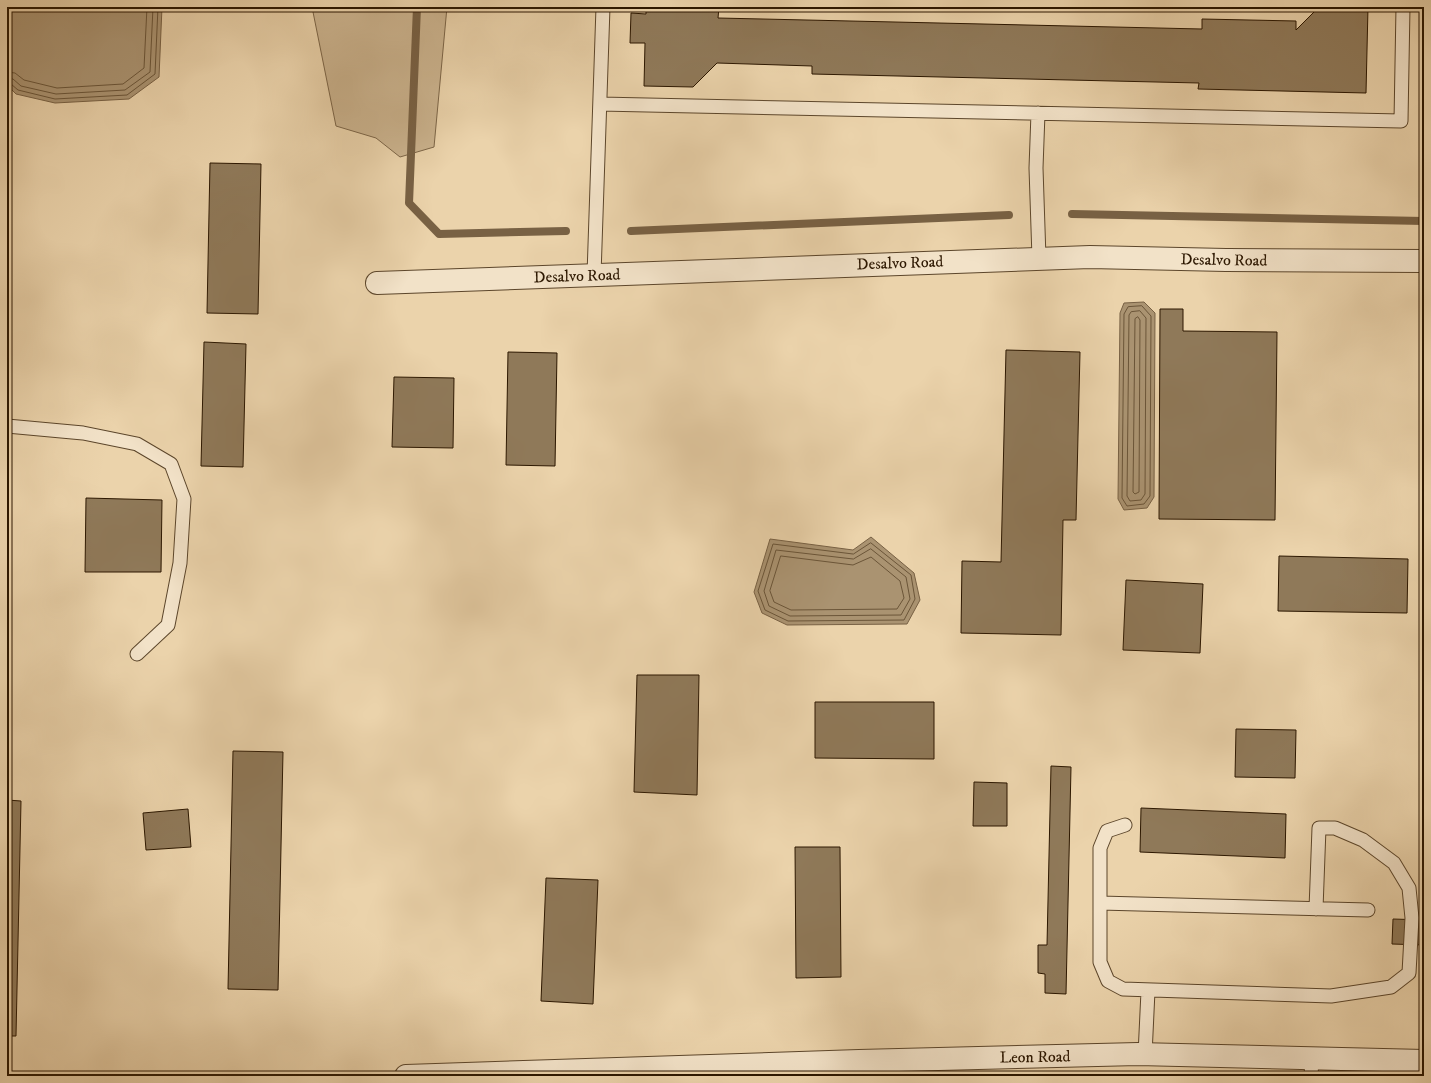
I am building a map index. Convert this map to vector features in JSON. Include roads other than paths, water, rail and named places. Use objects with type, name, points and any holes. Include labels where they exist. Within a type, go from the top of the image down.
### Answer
[{"type":"street","name":"Desalvo Road","points":[[377,283],[1039,258],[1090,257],[1226,260],[1424,261]]},
{"type":"street","name":"Leon Road","points":[[406,1076],[843,1061],[1145,1055],[1311,1067],[1424,1061]]},
{"type":"lane","points":[[594,275],[603,7]]},
{"type":"lane","points":[[600,104],[1401,121],[1404,7]]},
{"type":"lane","points":[[1038,113],[1036,168],[1039,258]]},
{"type":"lane","points":[[7,426],[83,433],[137,444],[172,464],[184,499],[180,564],[168,625],[137,654]]},
{"type":"lane","points":[[1125,825],[1107,831],[1100,848],[1100,962],[1108,981],[1123,989],[1331,996],[1391,987],[1409,973],[1412,918],[1409,888],[1394,863],[1363,840],[1335,828],[1319,828],[1316,909]]},
{"type":"lane","points":[[1100,903],[1368,910]]},
{"type":"lane","points":[[1145,1055],[1148,991]]},
{"type":"water","points":[[7,7],[162,7],[159,77],[129,99],[55,103],[16,94],[7,85]]},
{"type":"water","points":[[1144,302],[1155,313],[1154,497],[1147,508],[1124,510],[1118,499],[1120,313],[1124,303]]},
{"type":"water","points":[[871,537],[914,573],[920,600],[907,624],[787,625],[762,613],[754,592],[770,539],[853,550]]},
{"type":"waterway","points":[[417,7],[409,203],[439,234],[566,231]]},
{"type":"waterway","points":[[1072,214],[1424,221]]},
{"type":"waterway","points":[[631,231],[1009,215]]}]
